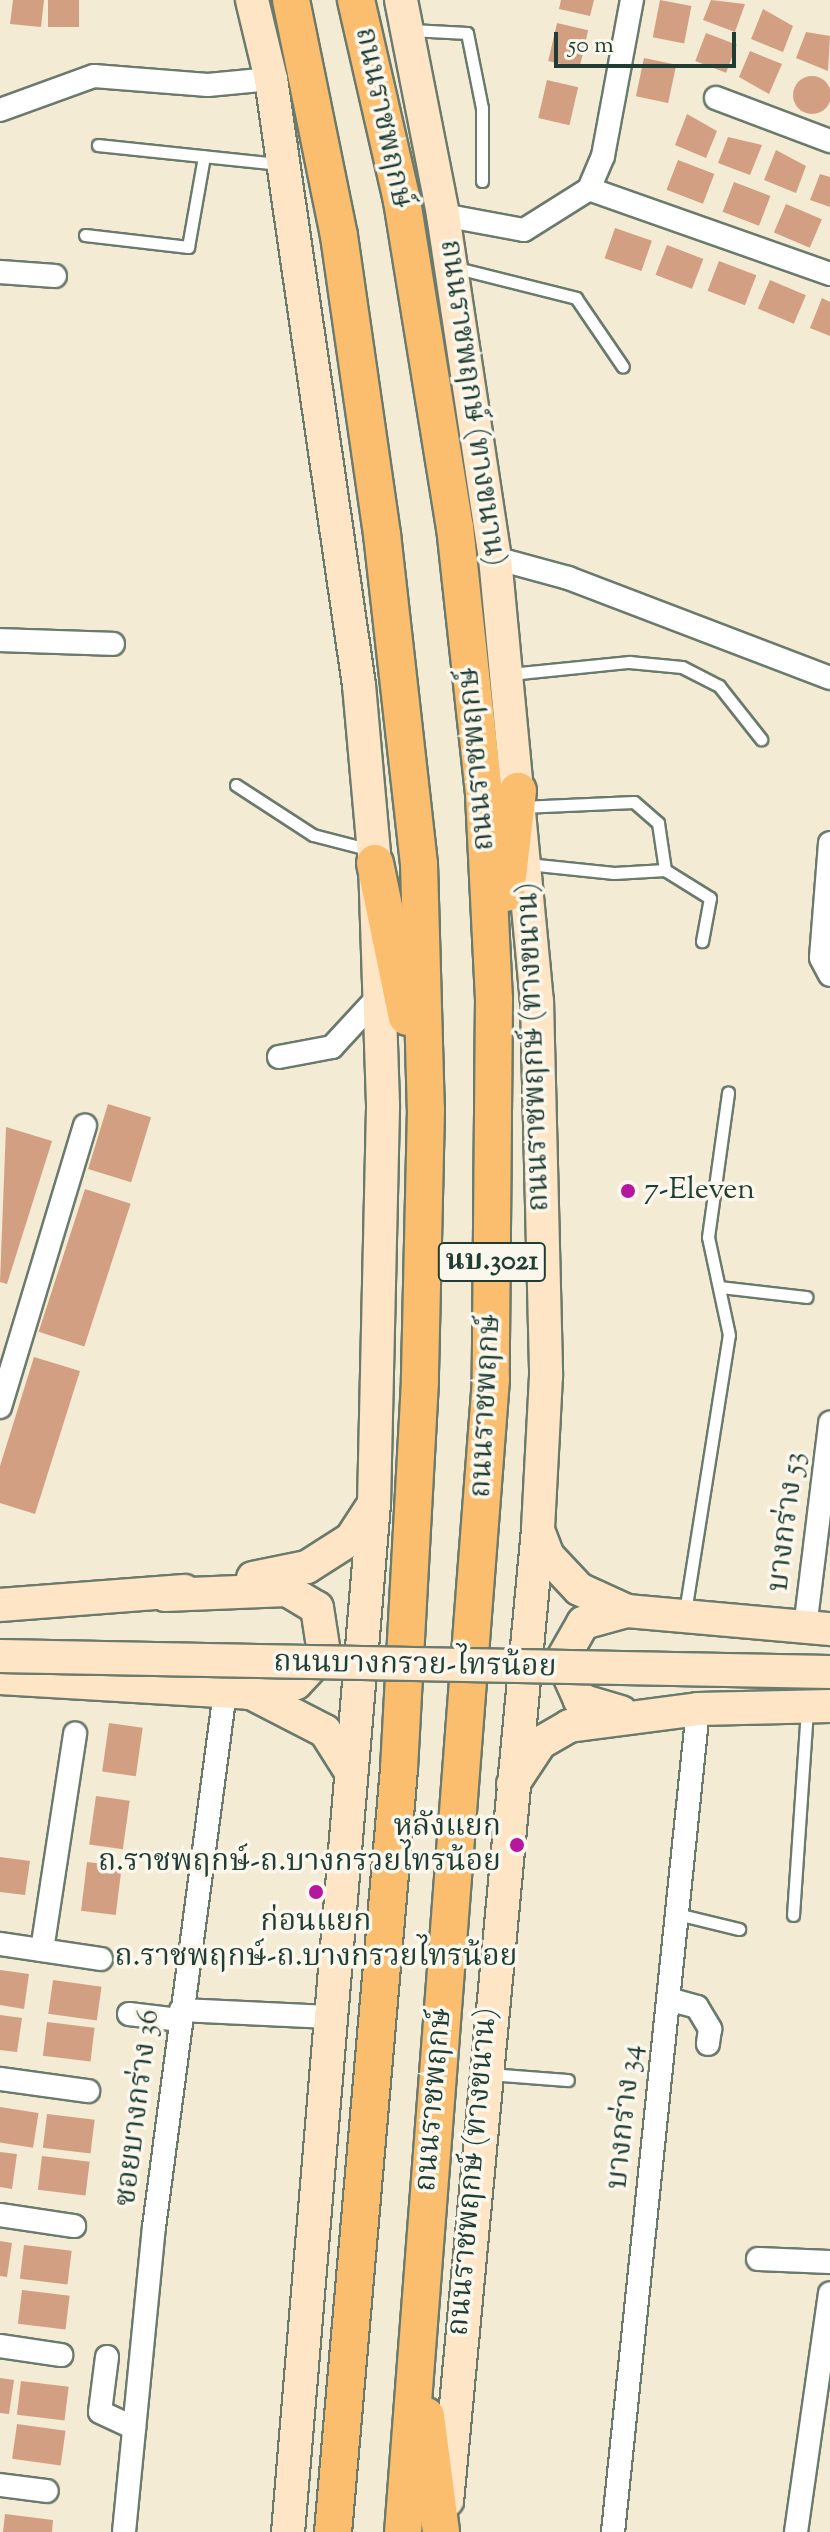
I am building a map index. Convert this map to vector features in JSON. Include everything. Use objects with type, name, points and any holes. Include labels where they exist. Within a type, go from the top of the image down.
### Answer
[{"type":"main road","points":[[252,0],[271,79],[359,685],[374,857],[379,996],[374,1504],[288,2532]]},
{"type":"main road","name":"ถนนราชพฤกษ์","points":[[291,0],[339,236],[382,534],[419,864],[426,1109],[420,1381],[399,1769],[333,2532]]},
{"type":"main road","name":"ถนนราชพฤกษ์","points":[[356,0],[402,201],[455,527],[484,795],[494,999],[491,1379],[414,2327],[403,2532]]},
{"type":"main road","name":"ถนนราชพฤกษ์ (ทางขนาน)","points":[[404,15],[452,267],[495,558],[527,864],[546,1376],[538,1530],[510,1788],[443,2532]]},
{"type":"main road","points":[[494,999],[519,799]]},
{"type":"main road","points":[[374,857],[426,1109]]},
{"type":"main road","points":[[165,1595],[307,1567],[351,1539],[374,1504]]},
{"type":"main road","points":[[538,1530],[570,1581],[627,1611],[817,1628]]},
{"type":"main road","points":[[0,1605],[270,1588],[303,1596],[317,1608],[327,1637],[311,1674],[237,1692],[0,1678]]},
{"type":"main road","points":[[627,1611],[583,1623],[562,1660],[580,1700],[644,1714]]},
{"type":"main road","name":"ถนนบางกรวย-ไทรน้อย","points":[[0,1644],[830,1659]]},
{"type":"main road","name":"ถนนบางกรวย-ไทรน้อย","points":[[0,1656],[830,1672]]},
{"type":"main road","points":[[237,1692],[325,1731],[351,1772]]},
{"type":"main road","points":[[510,1788],[540,1743],[569,1726],[698,1709],[818,1707]]},
{"type":"main road","points":[[414,2327],[443,2532]]},
{"type":"street","points":[[443,215],[524,230],[541,226],[589,189],[601,165],[632,0]]},
{"type":"street","points":[[0,110],[94,76],[208,85],[271,79]]},
{"type":"street","points":[[716,98],[830,141]]},
{"type":"street","points":[[589,189],[830,274]]},
{"type":"street","points":[[0,272],[55,276]]},
{"type":"street","points":[[495,558],[568,578],[830,678]]},
{"type":"street","points":[[0,640],[113,644]]},
{"type":"street","points":[[830,843],[821,958],[830,975]]},
{"type":"street","points":[[279,1057],[332,1047],[379,996]]},
{"type":"street","points":[[0,1407],[85,1126]]},
{"type":"street","name":"บางกร่าง 53","points":[[817,1628],[830,1423]]},
{"type":"street","name":"ซอยบางกร่าง 36","points":[[124,2532],[180,2015],[237,1692]]},
{"type":"street","name":"บางกร่าง 34","points":[[613,2532],[698,1709]]},
{"type":"street","points":[[42,1950],[75,1734]]},
{"type":"street","points":[[0,1944],[101,1959]]},
{"type":"street","points":[[668,1999],[697,2007],[710,2029],[708,2044]]},
{"type":"street","points":[[129,2014],[329,2017]]},
{"type":"street","points":[[0,2079],[88,2091]]},
{"type":"street","points":[[0,2215],[74,2226]]},
{"type":"street","points":[[758,2259],[830,2262]]},
{"type":"street","points":[[796,2532],[830,2293]]},
{"type":"street","points":[[0,2346],[61,2355]]},
{"type":"street","points":[[107,2357],[100,2412],[134,2428]]},
{"type":"street","points":[[0,2485],[47,2491]]},
{"type":"lane","points":[[404,15],[467,33],[482,108],[482,181]]},
{"type":"lane","points":[[98,145],[283,165]]},
{"type":"lane","points":[[85,235],[188,247],[204,156]]},
{"type":"lane","points":[[452,267],[576,298],[623,367]]},
{"type":"lane","points":[[506,674],[629,662],[682,667],[719,686],[761,739]]},
{"type":"lane","points":[[236,785],[313,835],[374,857]]},
{"type":"lane","points":[[519,799],[634,802],[658,823],[665,870]]},
{"type":"lane","points":[[527,864],[614,873],[665,870],[710,898],[702,941]]},
{"type":"lane","points":[[684,1618],[729,1335],[708,1237],[728,1092]]},
{"type":"lane","points":[[720,1287],[806,1297]]},
{"type":"lane","points":[[793,1915],[818,1707]]},
{"type":"lane","points":[[677,1914],[739,1929]]},
{"type":"lane","points":[[484,2073],[568,2080]]},
{"type":"building","points":[[13,0],[44,0],[41,27],[10,24]]},
{"type":"building","points":[[48,0],[79,0],[79,27],[48,27]]},
{"type":"building","points":[[561,0],[594,0],[590,16],[559,9]]},
{"type":"building","points":[[660,0],[691,6],[684,43],[653,37]]},
{"type":"building","points":[[711,0],[745,4],[735,32],[703,20]]},
{"type":"building","points":[[763,9],[793,26],[783,52],[751,39]]},
{"type":"building","points":[[557,23],[588,30],[579,68],[548,61]]},
{"type":"building","points":[[806,32],[830,36],[828,71],[796,58]]},
{"type":"building","points":[[706,33],[737,45],[726,73],[695,61]]},
{"type":"building","points":[[750,51],[782,64],[769,94],[739,77]]},
{"type":"building","points":[[644,58],[676,65],[668,103],[636,96]]},
{"type":"building","points":[[812,76],[826,81],[831,95],[826,109],[812,114],[798,109],[793,95],[798,81]]},
{"type":"building","points":[[547,80],[578,87],[569,125],[538,118]]},
{"type":"building","points":[[687,114],[717,131],[706,158],[675,145]]},
{"type":"building","points":[[728,137],[762,145],[750,175],[718,163]]},
{"type":"building","points":[[776,150],[806,166],[796,193],[764,180]]},
{"type":"building","points":[[678,160],[714,174],[703,204],[667,190]]},
{"type":"building","points":[[820,174],[830,177],[830,207],[810,200]]},
{"type":"building","points":[[734,182],[770,196],[759,226],[723,212]]},
{"type":"building","points":[[786,204],[822,219],[810,248],[774,233]]},
{"type":"building","points":[[615,228],[652,241],[641,271],[605,258]]},
{"type":"building","points":[[667,245],[703,259],[692,289],[656,275]]},
{"type":"building","points":[[719,261],[756,275],[745,305],[708,291]]},
{"type":"building","points":[[770,280],[806,295],[794,324],[758,309]]},
{"type":"building","points":[[822,298],[830,302],[830,336],[810,328]]},
{"type":"building","points":[[108,1104],[151,1117],[131,1182],[88,1169]]},
{"type":"building","points":[[6,1127],[52,1141],[7,1284],[0,1282]]},
{"type":"building","points":[[85,1189],[131,1204],[84,1346],[39,1332]]},
{"type":"building","points":[[34,1357],[80,1371],[35,1514],[0,1503],[0,1466]]},
{"type":"building","points":[[109,1723],[143,1728],[136,1776],[102,1772]]},
{"type":"building","points":[[96,1796],[130,1801],[123,1849],[89,1845]]},
{"type":"building","points":[[0,1857],[30,1861],[25,1895],[0,1892]]},
{"type":"building","points":[[87,1862],[122,1866],[116,1915],[81,1911]]},
{"type":"building","points":[[0,1970],[29,1974],[24,2009],[0,2005]]},
{"type":"building","points":[[53,1980],[102,1987],[97,2020],[48,2014]]},
{"type":"building","points":[[0,2015],[22,2018],[17,2052],[0,2050]]},
{"type":"building","points":[[47,2022],[95,2028],[90,2062],[43,2056]]},
{"type":"building","points":[[0,2107],[39,2113],[33,2148],[0,2142]]},
{"type":"building","points":[[47,2114],[95,2120],[90,2154],[43,2148]]},
{"type":"building","points":[[0,2152],[17,2154],[12,2189],[0,2187]]},
{"type":"building","points":[[42,2156],[90,2162],[85,2196],[38,2190]]},
{"type":"building","points":[[0,2241],[12,2243],[7,2277],[0,2276]]},
{"type":"building","points":[[24,2245],[72,2251],[67,2285],[20,2279]]},
{"type":"building","points":[[22,2290],[70,2296],[65,2330],[18,2324]]},
{"type":"building","points":[[0,2378],[14,2380],[9,2414],[0,2413]]},
{"type":"building","points":[[21,2381],[69,2387],[64,2421],[17,2415]]},
{"type":"building","points":[[17,2424],[66,2431],[61,2465],[12,2459]]},
{"type":"building","points":[[5,2514],[53,2520],[52,2532],[3,2532]]},
{"type":"place","name":"7-Eleven","points":[[628,1191]]},
{"type":"place","name":"หลังแยก ถ.ราชพฤกษ์-ถ.บางกรวยไทรน้อย","points":[[517,1845]]},
{"type":"place","name":"ก่อนแยก ถ.ราชพฤกษ์-ถ.บางกรวยไทรน้อย","points":[[316,1892]]}]
